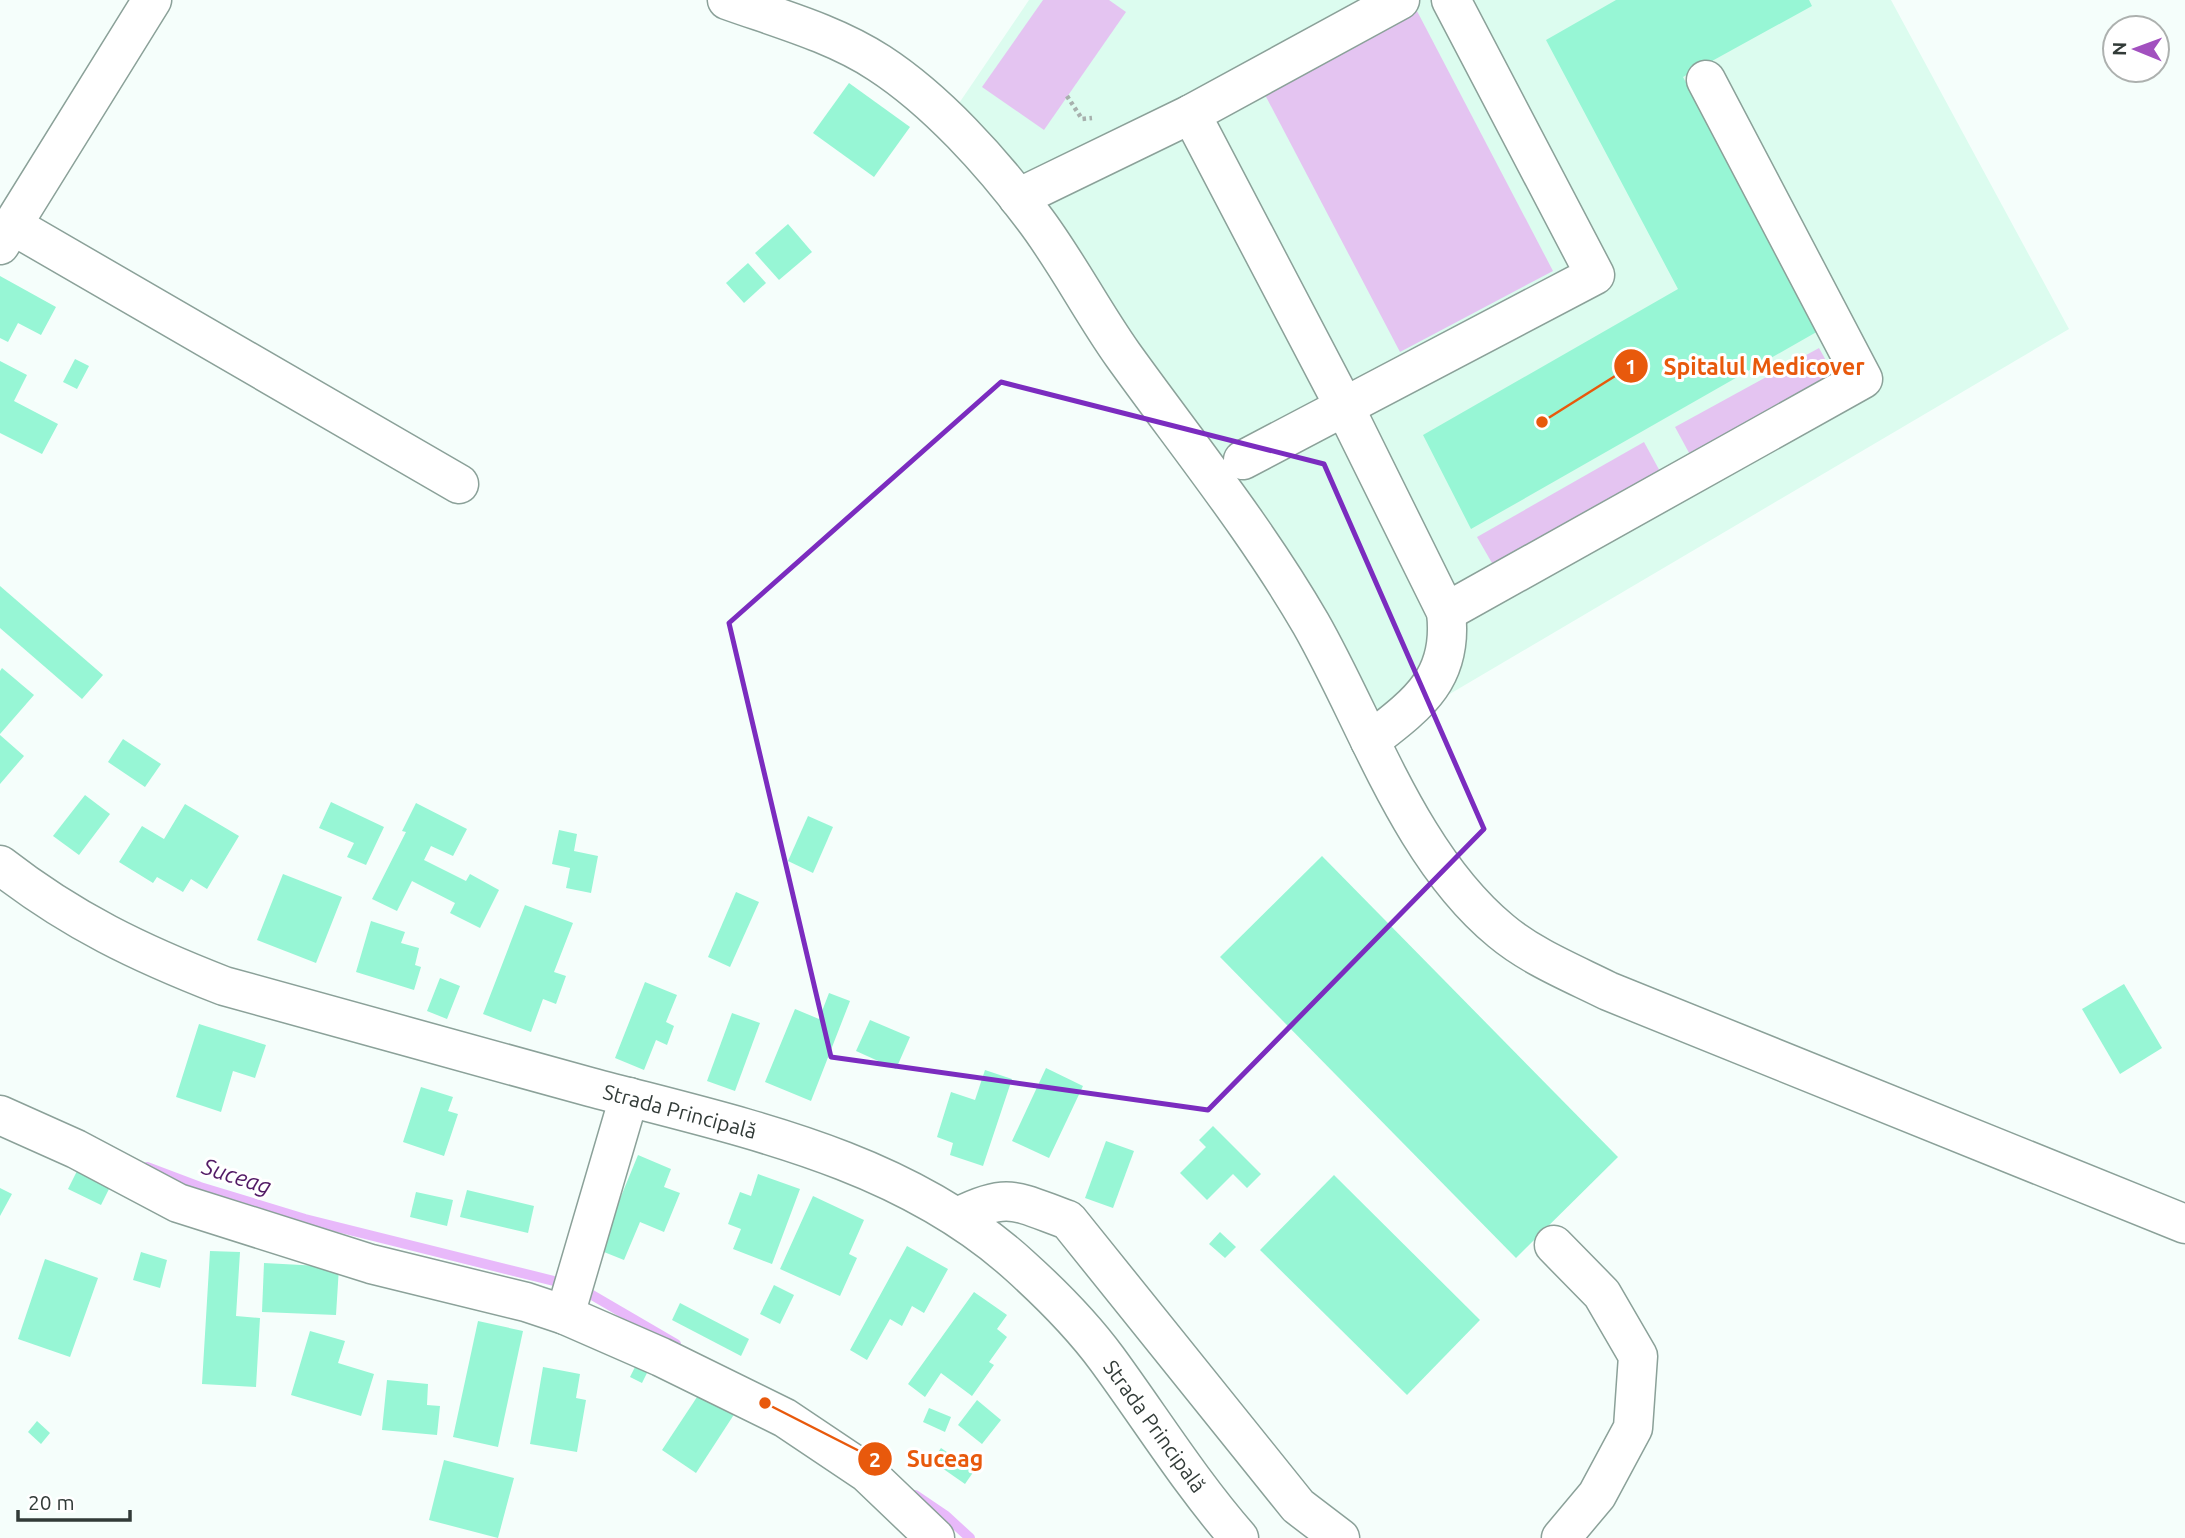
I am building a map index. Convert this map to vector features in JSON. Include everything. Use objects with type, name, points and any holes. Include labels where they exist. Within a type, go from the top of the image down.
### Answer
[{"type":"street","points":[[152,0],[6,235],[459,484]]},
{"type":"street","points":[[727,0],[809,29],[877,62],[931,106],[986,158],[1035,218],[1120,351],[1270,558],[1312,626],[1419,832],[1473,905],[1503,932],[1549,961],[1608,991],[2185,1224]]},
{"type":"street","points":[[1018,198],[1191,114],[1400,0]]},
{"type":"street","points":[[1243,460],[1595,275],[1451,0]]},
{"type":"street","points":[[1446,612],[1863,379],[1706,80]]},
{"type":"street","points":[[1191,114],[1344,406],[1446,612],[1448,629],[1444,664],[1416,705],[1370,741]]},
{"type":"street","name":"Strada Principală","points":[[0,865],[40,896],[96,930],[157,960],[224,986],[743,1127],[852,1164],[958,1217],[1021,1266],[1079,1326],[1105,1357],[1188,1475],[1240,1538]]},
{"type":"street","points":[[571,1297],[629,1097]]},
{"type":"street","points":[[0,1115],[76,1149],[178,1203],[371,1264],[527,1302],[571,1297],[660,1357],[785,1418],[867,1473],[935,1538]]},
{"type":"street","points":[[958,1217],[984,1204],[1012,1200],[1068,1220],[1298,1506],[1340,1538]]},
{"type":"street","points":[[1554,1245],[1602,1294],[1638,1356],[1633,1428],[1597,1495],[1561,1538]]},
{"type":"highlighted area","points":[[1001,382],[1324,464],[1484,829],[1208,1110],[831,1057],[729,623]]},
{"type":"shaded area","points":[[1029,0],[1891,0],[2069,329],[1370,741],[1312,626],[947,121]]},
{"type":"shaded area","points":[[1043,0],[1109,0],[1126,12],[1044,130],[982,87]]},
{"type":"shaded area","points":[[1417,11],[1553,271],[1400,352],[1263,91]]},
{"type":"shaded area","points":[[1819,348],[1838,382],[1694,462],[1675,427]]},
{"type":"shaded area","points":[[1644,442],[1662,475],[1496,570],[1477,537]]},
{"type":"building","points":[[1616,0],[1809,0],[1812,6],[1683,77],[1820,330],[1471,529],[1423,435],[1678,289],[1546,40]]},
{"type":"building","points":[[849,83],[910,127],[874,177],[813,133]]},
{"type":"building","points":[[788,224],[812,252],[779,280],[755,253]]},
{"type":"building","points":[[748,263],[766,283],[744,303],[726,283]]},
{"type":"building","points":[[0,276],[56,307],[41,335],[18,323],[8,342],[0,338]]},
{"type":"building","points":[[75,359],[89,366],[77,389],[63,382]]},
{"type":"building","points":[[0,361],[27,375],[14,401],[58,424],[42,454],[0,433]]},
{"type":"building","points":[[0,586],[103,675],[82,699],[0,628]]},
{"type":"building","points":[[2,668],[34,695],[0,734],[0,671]]},
{"type":"building","points":[[0,735],[24,756],[0,784]]},
{"type":"building","points":[[123,739],[161,764],[145,787],[108,762]]},
{"type":"building","points":[[85,795],[110,814],[79,855],[53,836]]},
{"type":"building","points":[[331,802],[384,827],[366,865],[347,857],[354,843],[319,828]]},
{"type":"building","points":[[416,803],[467,829],[453,856],[431,846],[424,860],[466,881],[470,874],[499,890],[480,928],[450,913],[455,903],[412,881],[397,911],[372,899],[406,832],[402,831]]},
{"type":"building","points":[[185,804],[239,836],[207,889],[191,879],[183,892],[157,877],[153,883],[119,862],[142,826],[164,839]]},
{"type":"building","points":[[808,816],[833,827],[813,873],[788,861]]},
{"type":"building","points":[[559,830],[577,834],[574,851],[598,856],[591,893],[566,888],[570,868],[552,864]]},
{"type":"building","points":[[1322,856],[1618,1157],[1516,1258],[1220,957]]},
{"type":"building","points":[[283,874],[342,897],[316,963],[257,940]]},
{"type":"building","points":[[736,892],[759,902],[730,967],[708,957]]},
{"type":"building","points":[[525,905],[573,923],[554,972],[566,976],[556,1004],[543,999],[531,1032],[483,1014]]},
{"type":"building","points":[[371,921],[405,932],[401,943],[419,948],[415,965],[421,967],[414,990],[356,972]]},
{"type":"building","points":[[440,978],[460,986],[447,1019],[427,1011]]},
{"type":"building","points":[[645,982],[677,995],[666,1022],[674,1026],[667,1045],[656,1040],[644,1070],[615,1058]]},
{"type":"building","points":[[2124,984],[2162,1048],[2120,1074],[2082,1009]]},
{"type":"building","points":[[829,993],[850,1001],[811,1101],[765,1082],[795,1009],[819,1019]]},
{"type":"building","points":[[732,1013],[760,1023],[735,1091],[707,1081]]},
{"type":"building","points":[[870,1020],[910,1037],[896,1069],[856,1051]]},
{"type":"building","points":[[199,1024],[266,1045],[255,1078],[233,1071],[221,1112],[176,1097]]},
{"type":"building","points":[[1046,1068],[1083,1086],[1049,1158],[1012,1141]]},
{"type":"building","points":[[985,1070],[1012,1079],[983,1166],[950,1155],[953,1143],[937,1137],[951,1092],[975,1100]]},
{"type":"building","points":[[421,1087],[453,1097],[448,1111],[458,1114],[444,1156],[403,1142]]},
{"type":"building","points":[[1213,1126],[1261,1174],[1247,1188],[1233,1174],[1207,1200],[1180,1173],[1206,1147],[1199,1140]]},
{"type":"building","points":[[1106,1141],[1134,1151],[1113,1208],[1085,1198]]},
{"type":"building","points":[[638,1155],[671,1169],[664,1187],[680,1193],[664,1232],[640,1222],[624,1260],[599,1250]]},
{"type":"building","points":[[77,1171],[110,1187],[101,1205],[68,1189]]},
{"type":"building","points":[[758,1174],[800,1189],[772,1264],[733,1249],[741,1229],[728,1224],[740,1192],[751,1196]]},
{"type":"building","points":[[1334,1175],[1480,1320],[1407,1395],[1260,1250]]},
{"type":"building","points":[[0,1188],[12,1194],[0,1216]]},
{"type":"building","points":[[467,1190],[534,1206],[528,1233],[460,1217]]},
{"type":"building","points":[[416,1192],[453,1200],[447,1226],[410,1217]]},
{"type":"building","points":[[813,1196],[864,1220],[849,1254],[857,1258],[840,1296],[780,1269]]},
{"type":"building","points":[[1220,1232],[1236,1247],[1225,1258],[1209,1244]]},
{"type":"building","points":[[907,1246],[948,1269],[924,1313],[912,1306],[902,1326],[890,1319],[867,1360],[850,1350]]},
{"type":"building","points":[[210,1251],[240,1252],[236,1316],[260,1318],[256,1387],[202,1384]]},
{"type":"building","points":[[141,1252],[167,1260],[160,1288],[133,1280]]},
{"type":"building","points":[[45,1259],[98,1278],[70,1357],[18,1339]]},
{"type":"building","points":[[264,1263],[339,1267],[336,1315],[262,1312]]},
{"type":"building","points":[[774,1285],[794,1295],[780,1324],[760,1314]]},
{"type":"building","points":[[974,1292],[1007,1315],[997,1329],[1007,1337],[989,1362],[994,1365],[972,1396],[941,1373],[925,1397],[908,1384]]},
{"type":"building","points":[[680,1303],[749,1339],[741,1356],[672,1320]]},
{"type":"building","points":[[478,1321],[523,1331],[498,1447],[453,1437]]},
{"type":"building","points":[[310,1331],[345,1341],[338,1363],[374,1374],[361,1416],[291,1395]]},
{"type":"building","points":[[639,1359],[651,1365],[642,1383],[630,1377]]},
{"type":"building","points":[[543,1367],[580,1374],[576,1398],[586,1400],[577,1452],[530,1444]]},
{"type":"building","points":[[387,1380],[428,1384],[427,1405],[440,1406],[437,1435],[382,1430]]},
{"type":"building","points":[[701,1391],[735,1413],[696,1473],[662,1450]]},
{"type":"building","points":[[977,1400],[1001,1420],[982,1444],[958,1425]]},
{"type":"building","points":[[929,1408],[951,1417],[945,1432],[923,1422]]},
{"type":"building","points":[[37,1421],[50,1433],[41,1444],[28,1432]]},
{"type":"building","points":[[941,1448],[974,1471],[965,1484],[932,1461]]},
{"type":"building","points":[[444,1460],[514,1478],[498,1538],[429,1520]]},
{"type":"waterway","name":"Suceag","points":[[147,1167],[200,1187],[305,1219],[566,1284]]},
{"type":"waterway","name":"Suceag","points":[[581,1290],[676,1344]]},
{"type":"waterway","name":"Suceag","points":[[915,1495],[946,1516],[970,1538]]},
{"type":"place","name":"Spitalul Medicover","points":[[1542,422]]},
{"type":"place","name":"Suceag","points":[[765,1403]]}]
